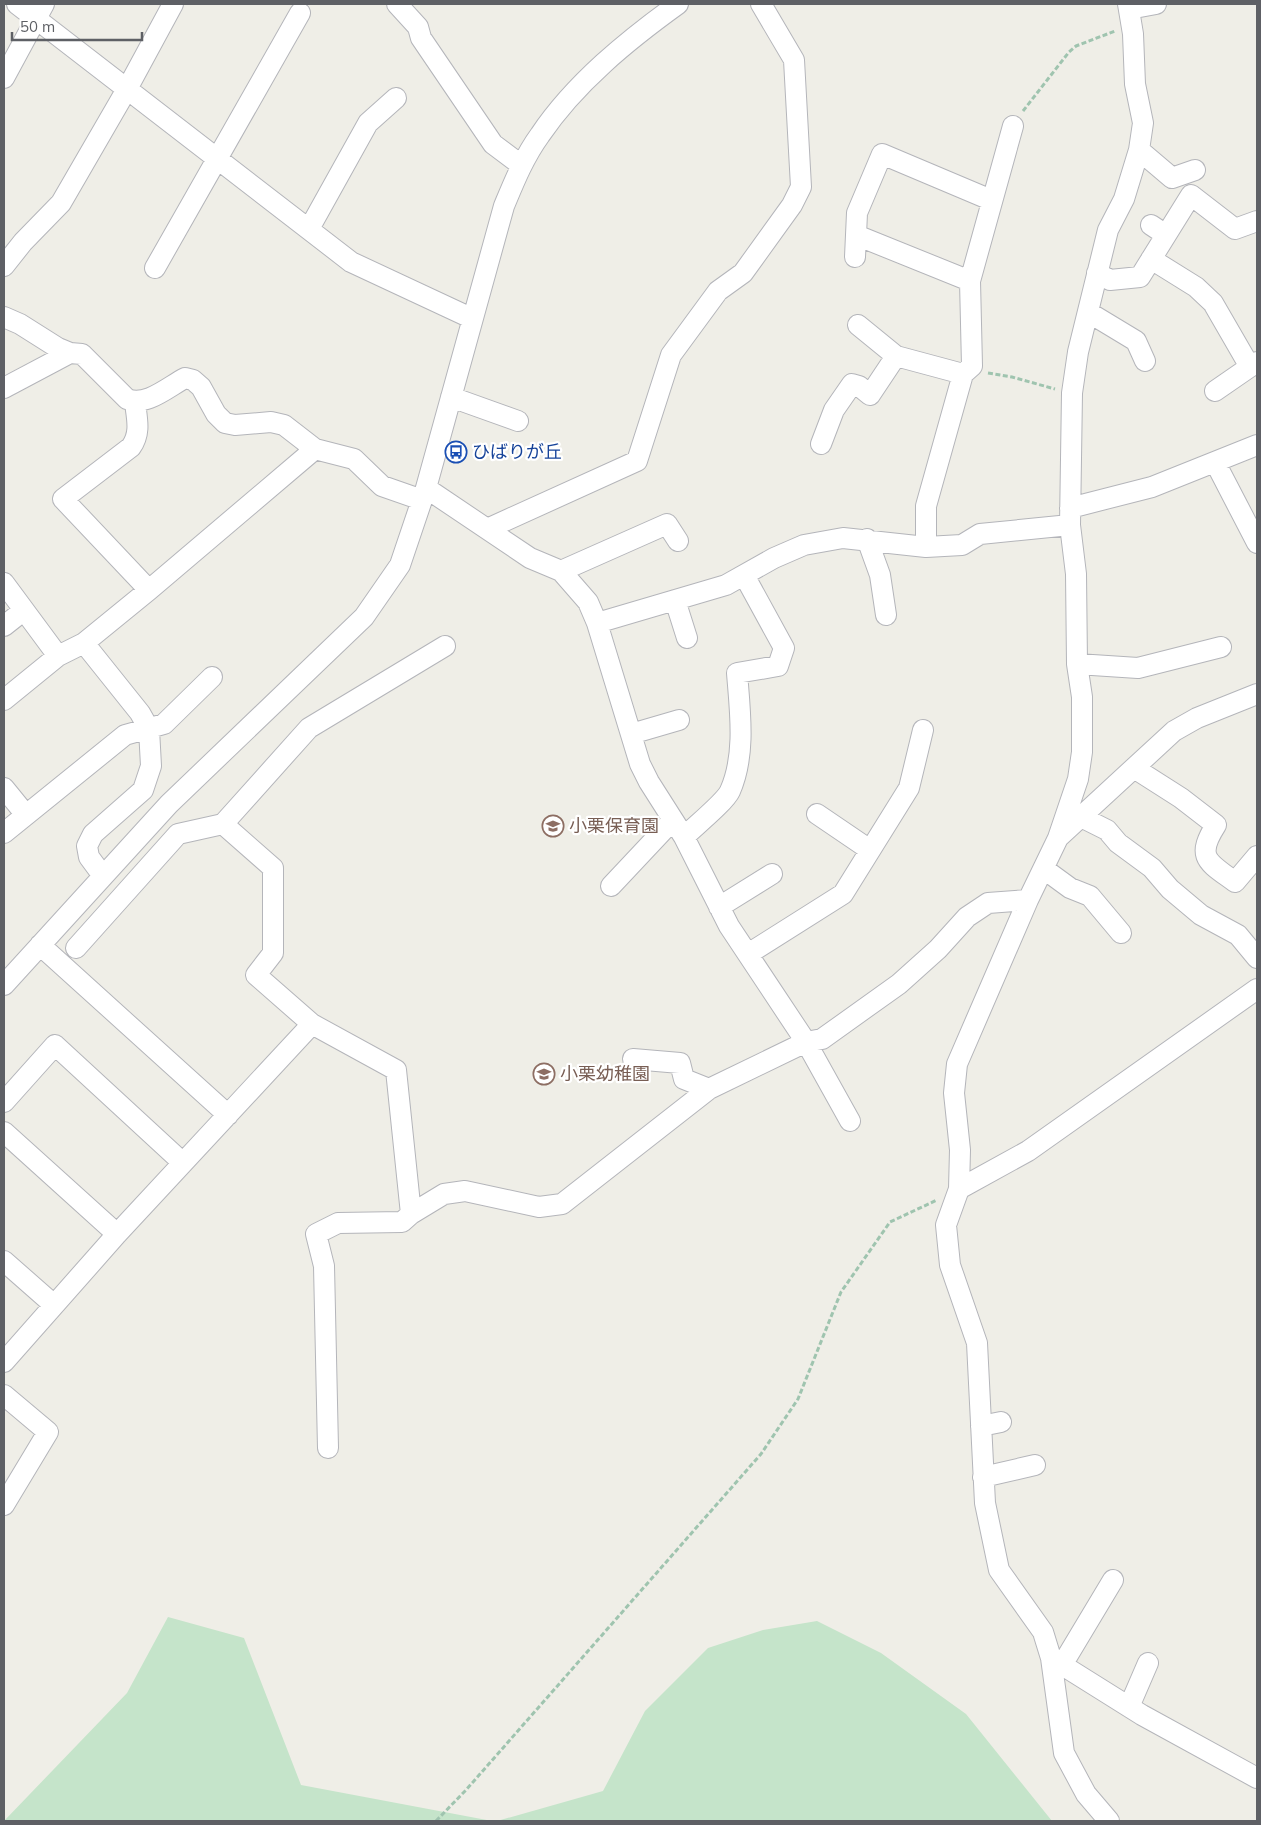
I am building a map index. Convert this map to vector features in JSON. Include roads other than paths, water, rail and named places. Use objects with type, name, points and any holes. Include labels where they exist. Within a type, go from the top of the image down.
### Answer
[{"type":"street","points":[[17,4],[40,11],[127,89],[218,157],[351,262],[471,318]]},
{"type":"street","points":[[4,266],[61,203],[127,89],[173,4]]},
{"type":"street","points":[[397,4],[418,27],[421,38],[492,144],[521,165]]},
{"type":"street","points":[[4,985],[169,804],[364,617],[400,565],[424,494],[471,318],[504,206],[521,165],[540,135],[569,98],[647,26],[678,4]]},
{"type":"street","points":[[487,529],[637,461],[671,355],[718,291],[743,273],[792,205],[801,187],[794,60],[761,4]]},
{"type":"street","points":[[1110,1821],[1086,1794],[1064,1753],[1057,1661],[1043,1632],[999,1570],[985,1503],[977,1343],[950,1265],[946,1225],[959,1189],[960,1150],[954,1093],[957,1064],[1028,900],[1058,838],[1078,779],[1082,752],[1082,697],[1077,664],[1076,574],[1070,517],[1072,393],[1078,352],[1108,230],[1124,199],[1139,150],[1143,123],[1134,84],[1130,12],[1156,4]]},
{"type":"street","points":[[4,78],[40,11]]},
{"type":"street","points":[[155,268],[300,13]]},
{"type":"street","points":[[309,229],[368,123],[396,98]]},
{"type":"street","points":[[926,547],[926,506],[968,370],[970,281],[1013,126]]},
{"type":"street","points":[[1139,150],[1172,178],[1194,170]]},
{"type":"street","points":[[855,257],[857,213],[882,154],[991,200]]},
{"type":"street","points":[[1097,273],[1110,280],[1140,277],[1151,259],[1158,230],[1192,195],[1235,229],[1257,221]]},
{"type":"street","points":[[856,235],[970,281]]},
{"type":"street","points":[[1151,259],[1196,287],[1213,303],[1254,365],[1215,391]]},
{"type":"street","points":[[1088,312],[1136,341],[1145,361]]},
{"type":"street","points":[[4,317],[70,353],[82,354],[127,399],[135,403],[147,400],[185,378],[193,380],[201,387],[216,414],[225,423],[235,425],[271,422],[284,425],[315,449],[354,459],[382,486],[424,494],[487,529],[530,558],[561,571],[588,602],[597,623],[631,734],[649,782],[684,837],[729,926],[806,1042],[850,1121]]},
{"type":"street","points":[[858,325],[896,356],[968,370]]},
{"type":"street","points":[[4,388],[70,353]]},
{"type":"street","points":[[821,444],[834,410],[852,384],[870,395],[896,356]]},
{"type":"street","points":[[451,398],[518,420]]},
{"type":"street","points":[[135,403],[138,427],[137,439],[131,447],[63,499],[149,590]]},
{"type":"street","points":[[4,700],[58,656],[84,642],[149,590],[315,449]]},
{"type":"street","points":[[597,623],[726,585],[804,545],[843,538],[867,539],[926,547],[962,545],[980,534],[1070,517],[1216,462],[1255,452]]},
{"type":"street","points":[[1216,462],[1257,543]]},
{"type":"street","points":[[561,571],[667,524],[678,541]]},
{"type":"street","points":[[867,539],[880,575],[886,615]]},
{"type":"street","points":[[684,837],[730,792],[736,769],[740,733],[737,673],[778,666],[784,648],[744,575]]},
{"type":"street","points":[[4,583],[58,656]]},
{"type":"street","points":[[675,600],[687,638]]},
{"type":"street","points":[[4,626],[23,611]]},
{"type":"street","points":[[84,642],[140,713],[149,729],[151,766],[144,790],[93,834],[87,846],[89,857],[103,876]]},
{"type":"street","points":[[76,948],[178,834],[223,824],[309,728],[446,646]]},
{"type":"street","points":[[1077,664],[1138,668],[1221,647]]},
{"type":"street","points":[[4,832],[125,734],[164,724],[212,677]]},
{"type":"street","points":[[1058,838],[1174,731],[1197,718],[1257,694]]},
{"type":"street","points":[[631,734],[680,720]]},
{"type":"street","points":[[748,954],[843,894],[909,788],[923,730]]},
{"type":"street","points":[[1134,768],[1181,798],[1216,825],[1206,840],[1204,853],[1208,862],[1235,882],[1257,856]]},
{"type":"street","points":[[4,788],[26,814]]},
{"type":"street","points":[[817,814],[870,850]]},
{"type":"street","points":[[1081,817],[1108,830],[1118,843],[1152,868],[1170,889],[1201,915],[1238,935],[1257,958]]},
{"type":"street","points":[[611,886],[673,820]]},
{"type":"street","points":[[223,824],[273,868],[273,953],[256,975],[312,1024],[396,1070],[411,1214]]},
{"type":"street","points":[[1044,868],[1070,888],[1090,896],[1121,933]]},
{"type":"street","points":[[719,907],[772,874]]},
{"type":"street","points":[[328,1448],[324,1266],[316,1234],[338,1223],[402,1222],[411,1214],[444,1194],[465,1191],[539,1207],[562,1204],[709,1089],[806,1042],[822,1039],[899,984],[938,949],[967,917],[988,903],[1028,900]]},
{"type":"street","points":[[40,945],[228,1115]]},
{"type":"street","points":[[959,1189],[1028,1151],[1257,989]]},
{"type":"street","points":[[4,1362],[117,1234],[312,1024]]},
{"type":"street","points":[[4,1102],[55,1045],[183,1163]]},
{"type":"street","points":[[633,1058],[680,1063],[684,1079],[709,1089]]},
{"type":"street","points":[[4,1132],[117,1234]]},
{"type":"street","points":[[4,1261],[54,1305]]},
{"type":"street","points":[[4,1395],[48,1432],[4,1505]]},
{"type":"street","points":[[981,1426],[1001,1422]]},
{"type":"street","points":[[984,1477],[1035,1465]]},
{"type":"street","points":[[1057,1661],[1113,1580]]},
{"type":"street","points":[[1057,1661],[1129,1707],[1257,1778]]},
{"type":"street","points":[[1129,1707],[1148,1662]]},
{"type":"place","name":"ひばりが丘","points":[[456,452]]},
{"type":"place","name":"小栗保育園","points":[[553,826]]},
{"type":"place","name":"小栗幼稚園","points":[[544,1074]]}]
